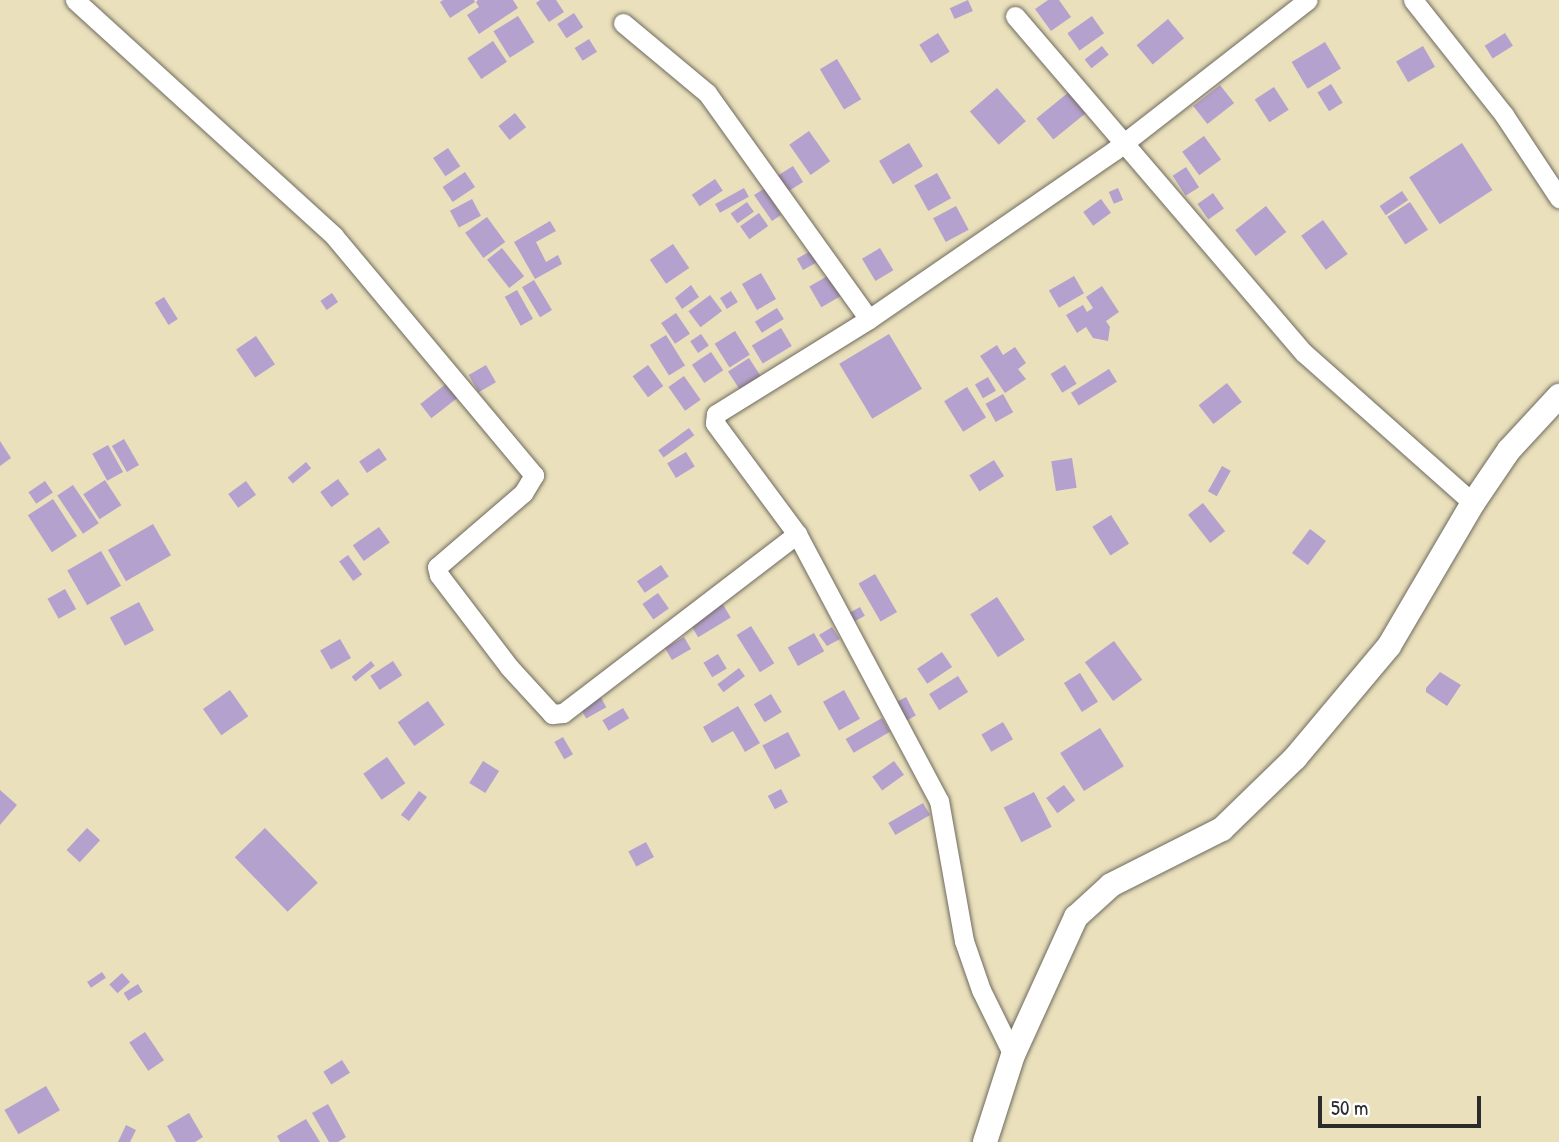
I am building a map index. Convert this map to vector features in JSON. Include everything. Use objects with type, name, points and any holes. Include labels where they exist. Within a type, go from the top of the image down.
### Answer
[{"type":"street","points":[[75,0],[334,236],[534,475],[523,493],[437,567],[439,575],[509,667],[552,714],[563,713],[797,534]]},
{"type":"street","points":[[1013,1055],[981,990],[964,941],[939,801],[797,534],[715,423],[716,414],[869,319],[1124,143],[1308,0]]},
{"type":"street","points":[[1413,0],[1504,115],[1559,198]]},
{"type":"street","points":[[1015,16],[1304,353],[1473,503]]},
{"type":"street","points":[[623,23],[707,93],[869,319]]},
{"type":"street","points":[[985,1142],[1013,1055],[1076,917],[1111,885],[1222,829],[1295,758],[1389,646],[1473,503],[1509,450],[1559,396]]},
{"type":"building","points":[[513,0],[518,8],[479,34],[467,15],[479,7],[476,2]]},
{"type":"building","points":[[540,0],[556,0],[564,12],[549,22],[536,3]]},
{"type":"building","points":[[968,0],[973,11],[955,19],[950,8]]},
{"type":"building","points":[[1048,0],[1059,0],[1071,17],[1051,31],[1035,9]]},
{"type":"building","points":[[440,2],[475,2],[450,18]]},
{"type":"building","points":[[574,13],[583,27],[566,38],[557,24]]},
{"type":"building","points":[[518,16],[534,42],[510,58],[493,31]]},
{"type":"building","points":[[1092,16],[1104,33],[1079,50],[1067,33]]},
{"type":"building","points":[[1168,19],[1184,38],[1153,65],[1137,45]]},
{"type":"building","points":[[938,33],[950,52],[931,63],[919,45]]},
{"type":"building","points":[[1505,33],[1513,46],[1493,58],[1485,46]]},
{"type":"building","points":[[589,39],[597,52],[583,61],[575,48]]},
{"type":"building","points":[[493,41],[507,62],[481,79],[467,58]]},
{"type":"building","points":[[1325,42],[1341,69],[1308,89],[1292,62]]},
{"type":"building","points":[[1102,46],[1109,55],[1091,68],[1085,60]]},
{"type":"building","points":[[1423,46],[1435,67],[1408,82],[1396,62]]},
{"type":"building","points":[[837,59],[861,99],[844,110],[820,69]]},
{"type":"building","points":[[1331,84],[1343,103],[1329,111],[1317,92]]},
{"type":"building","points":[[1220,85],[1234,103],[1207,124],[1193,106]]},
{"type":"building","points":[[1274,87],[1289,110],[1269,122],[1255,100]]},
{"type":"building","points":[[997,88],[1026,121],[999,145],[970,112]]},
{"type":"building","points":[[1069,92],[1086,113],[1053,139],[1036,118]]},
{"type":"building","points":[[515,113],[526,127],[510,140],[498,126]]},
{"type":"building","points":[[809,131],[830,161],[811,175],[789,145]]},
{"type":"building","points":[[1204,136],[1221,159],[1199,175],[1182,152]]},
{"type":"building","points":[[909,143],[923,166],[893,184],[879,161]]},
{"type":"building","points":[[1462,143],[1492,190],[1440,224],[1409,177]]},
{"type":"building","points":[[448,148],[460,166],[445,176],[433,158]]},
{"type":"building","points":[[793,166],[803,182],[784,194],[774,178]]},
{"type":"building","points":[[1186,167],[1199,187],[1186,196],[1173,176]]},
{"type":"building","points":[[465,172],[475,187],[453,202],[443,187]]},
{"type":"building","points":[[937,173],[951,198],[928,211],[914,186]]},
{"type":"building","points":[[715,179],[723,191],[700,206],[692,195]]},
{"type":"building","points":[[744,188],[749,197],[720,213],[715,204]]},
{"type":"building","points":[[765,188],[781,215],[772,221],[754,195]]},
{"type":"building","points":[[1118,188],[1123,200],[1114,204],[1109,192]]},
{"type":"building","points":[[1402,191],[1408,200],[1386,215],[1380,206]]},
{"type":"building","points":[[1213,193],[1224,209],[1208,219],[1197,204]]},
{"type":"building","points":[[472,199],[481,216],[459,228],[450,211]]},
{"type":"building","points":[[1101,199],[1111,213],[1093,226],[1083,212]]},
{"type":"building","points":[[747,202],[754,212],[737,223],[731,213]]},
{"type":"building","points":[[1410,202],[1428,230],[1405,244],[1387,217]]},
{"type":"building","points":[[956,206],[969,230],[946,242],[933,218]]},
{"type":"building","points":[[1266,206],[1286,232],[1256,256],[1235,230]]},
{"type":"building","points":[[759,213],[768,226],[749,239],[740,226]]},
{"type":"building","points":[[487,217],[505,242],[483,258],[465,233]]},
{"type":"building","points":[[1323,220],[1348,254],[1326,270],[1301,236]]},
{"type":"building","points":[[550,221],[556,231],[536,242],[546,262],[558,255],[562,264],[535,279],[514,242]]},
{"type":"building","points":[[673,244],[689,268],[666,284],[650,260]]},
{"type":"building","points":[[502,248],[524,276],[509,288],[487,260]]},
{"type":"building","points":[[816,248],[822,259],[803,270],[797,259]]},
{"type":"building","points":[[880,248],[893,270],[875,281],[862,259]]},
{"type":"building","points":[[761,273],[776,299],[757,310],[742,284]]},
{"type":"building","points":[[831,274],[843,295],[821,307],[809,286]]},
{"type":"building","points":[[1074,276],[1084,293],[1059,308],[1049,290]]},
{"type":"building","points":[[534,280],[552,310],[540,317],[522,287]]},
{"type":"building","points":[[691,285],[699,297],[682,309],[675,298]]},
{"type":"building","points":[[1102,286],[1119,312],[1106,321],[1110,327],[1108,341],[1093,338],[1086,327],[1077,333],[1066,315],[1083,305],[1087,312],[1093,308],[1086,297]]},
{"type":"building","points":[[517,290],[533,319],[521,326],[505,297]]},
{"type":"building","points":[[731,291],[738,302],[727,309],[720,298]]},
{"type":"building","points":[[332,293],[338,302],[327,310],[320,301]]},
{"type":"building","points":[[710,295],[722,311],[700,327],[688,311]]},
{"type":"building","points":[[164,297],[178,319],[168,325],[155,303]]},
{"type":"building","points":[[777,308],[784,319],[762,333],[755,322]]},
{"type":"building","points":[[676,313],[690,334],[675,344],[661,323]]},
{"type":"building","points":[[781,328],[792,346],[763,364],[752,346]]},
{"type":"building","points":[[735,331],[750,355],[729,367],[715,344]]},
{"type":"building","points":[[701,334],[709,346],[698,353],[690,341]]},
{"type":"building","points":[[889,334],[922,389],[872,419],[839,364]]},
{"type":"building","points":[[666,335],[685,366],[669,376],[650,345]]},
{"type":"building","points":[[256,336],[275,364],[255,378],[236,349]]},
{"type":"building","points":[[997,345],[1003,355],[1015,347],[1026,363],[1018,369],[1026,379],[1005,393],[980,356]]},
{"type":"building","points":[[711,352],[723,370],[704,383],[692,365]]},
{"type":"building","points":[[749,358],[764,381],[743,394],[728,372]]},
{"type":"building","points":[[486,365],[496,382],[479,392],[469,375]]},
{"type":"building","points":[[648,365],[663,386],[648,397],[633,376]]},
{"type":"building","points":[[1065,365],[1077,384],[1062,393],[1051,374]]},
{"type":"building","points":[[1109,369],[1117,382],[1079,406],[1071,393]]},
{"type":"building","points":[[684,376],[701,400],[685,411],[668,387]]},
{"type":"building","points":[[988,377],[996,391],[983,398],[975,384]]},
{"type":"building","points":[[451,380],[462,394],[431,418],[420,404]]},
{"type":"building","points":[[1227,383],[1242,402],[1213,424],[1199,405]]},
{"type":"building","points":[[967,387],[986,418],[963,432],[944,401]]},
{"type":"building","points":[[1003,394],[1013,412],[996,422],[986,404]]},
{"type":"building","points":[[689,428],[694,435],[664,458],[658,450]]},
{"type":"building","points":[[124,439],[139,465],[127,472],[112,446]]},
{"type":"building","points":[[0,441],[11,458],[0,466]]},
{"type":"building","points":[[108,445],[123,472],[107,481],[92,454]]},
{"type":"building","points":[[379,448],[387,460],[367,473],[359,461]]},
{"type":"building","points":[[686,452],[695,467],[676,478],[667,463]]},
{"type":"building","points":[[1072,458],[1077,488],[1056,491],[1051,461]]},
{"type":"building","points":[[994,460],[1004,476],[979,491],[969,475]]},
{"type":"building","points":[[306,462],[311,468],[293,484],[288,477]]},
{"type":"building","points":[[1222,466],[1231,471],[1217,496],[1208,491]]},
{"type":"building","points":[[338,479],[349,494],[331,507],[320,492]]},
{"type":"building","points":[[105,480],[121,505],[100,519],[83,494]]},
{"type":"building","points":[[45,481],[53,493],[36,504],[28,492]]},
{"type":"building","points":[[246,481],[256,495],[238,508],[228,494]]},
{"type":"building","points":[[73,485],[99,523],[83,534],[57,496]]},
{"type":"building","points":[[53,499],[77,536],[52,552],[28,515]]},
{"type":"building","points":[[1203,503],[1225,531],[1210,543],[1188,515]]},
{"type":"building","points":[[1111,515],[1129,544],[1110,555],[1092,527]]},
{"type":"building","points":[[153,524],[171,555],[126,581],[108,550]]},
{"type":"building","points":[[379,527],[390,543],[364,561],[353,545]]},
{"type":"building","points":[[1310,529],[1326,541],[1308,565],[1292,553]]},
{"type":"building","points":[[101,551],[121,586],[87,605],[67,570]]},
{"type":"building","points":[[348,555],[362,574],[353,581],[339,561]]},
{"type":"building","points":[[661,565],[669,577],[645,593],[637,581]]},
{"type":"building","points":[[875,574],[897,612],[881,622],[859,584]]},
{"type":"building","points":[[65,589],[76,609],[59,619],[48,599]]},
{"type":"building","points":[[658,593],[669,609],[653,619],[642,604]]},
{"type":"building","points":[[997,597],[1025,640],[998,657],[970,614]]},
{"type":"building","points":[[139,602],[154,630],[125,646],[110,617]]},
{"type":"building","points":[[722,603],[731,618],[698,637],[689,623]]},
{"type":"building","points":[[860,607],[865,616],[850,624],[845,615]]},
{"type":"building","points":[[751,626],[774,663],[760,672],[737,635]]},
{"type":"building","points":[[832,627],[840,639],[827,646],[819,635]]},
{"type":"building","points":[[814,633],[824,651],[798,666],[788,648]]},
{"type":"building","points":[[684,637],[691,649],[672,660],[665,648]]},
{"type":"building","points":[[340,639],[351,658],[331,670],[320,650]]},
{"type":"building","points":[[1114,641],[1142,680],[1113,701],[1085,662]]},
{"type":"building","points":[[942,652],[952,667],[927,684],[917,669]]},
{"type":"building","points":[[718,654],[727,669],[712,677],[703,663]]},
{"type":"building","points":[[371,661],[375,666],[355,681],[352,677]]},
{"type":"building","points":[[393,661],[402,675],[380,690],[370,676]]},
{"type":"building","points":[[739,668],[745,676],[723,692],[717,684]]},
{"type":"building","points":[[1440,672],[1461,685],[1447,706],[1426,692],[1426,688]]},
{"type":"building","points":[[1080,673],[1098,702],[1082,712],[1064,683]]},
{"type":"building","points":[[958,676],[968,692],[939,710],[929,694]]},
{"type":"building","points":[[230,690],[248,716],[221,735],[203,709]]},
{"type":"building","points":[[844,690],[860,719],[839,730],[823,702]]},
{"type":"building","points":[[771,694],[782,712],[765,722],[754,704]]},
{"type":"building","points":[[600,696],[606,707],[586,719],[580,707]]},
{"type":"building","points":[[906,697],[916,716],[903,723],[893,704]]},
{"type":"building","points":[[428,701],[445,725],[414,746],[398,722]]},
{"type":"building","points":[[738,706],[760,743],[745,752],[733,731],[712,743],[703,727]]},
{"type":"building","points":[[623,708],[629,718],[609,731],[602,720]]},
{"type":"building","points":[[882,718],[890,732],[854,753],[846,739]]},
{"type":"building","points":[[1003,722],[1013,739],[991,752],[981,734]]},
{"type":"building","points":[[1100,728],[1124,766],[1084,791],[1060,753]]},
{"type":"building","points":[[788,732],[801,756],[775,769],[762,746]]},
{"type":"building","points":[[563,737],[573,754],[564,759],[554,742]]},
{"type":"building","points":[[387,757],[405,783],[382,800],[363,774]]},
{"type":"building","points":[[483,761],[499,771],[485,793],[469,783]]},
{"type":"building","points":[[894,761],[904,775],[882,791],[872,777]]},
{"type":"building","points":[[1064,785],[1075,800],[1057,813],[1046,798]]},
{"type":"building","points":[[781,789],[788,802],[775,809],[768,796]]},
{"type":"building","points":[[0,790],[17,805],[0,825]]},
{"type":"building","points":[[419,791],[427,797],[409,821],[401,815]]},
{"type":"building","points":[[1034,792],[1052,827],[1021,842],[1004,807]]},
{"type":"building","points":[[923,803],[930,815],[895,835],[888,823]]},
{"type":"building","points":[[87,828],[100,840],[80,862],[67,850]]},
{"type":"building","points":[[265,828],[318,883],[288,912],[235,857]]},
{"type":"building","points":[[646,842],[654,857],[636,866],[628,851]]},
{"type":"building","points":[[102,972],[106,978],[91,988],[87,982]]},
{"type":"building","points":[[122,973],[130,982],[117,993],[109,984]]},
{"type":"building","points":[[138,984],[143,992],[128,1001],[124,993]]},
{"type":"building","points":[[145,1032],[164,1060],[148,1071],[129,1043]]},
{"type":"building","points":[[342,1060],[350,1073],[331,1084],[323,1072]]},
{"type":"building","points":[[46,1086],[60,1110],[18,1134],[4,1110]]},
{"type":"building","points":[[328,1104],[346,1137],[338,1142],[329,1142],[312,1113]]},
{"type":"building","points":[[189,1113],[203,1137],[195,1142],[176,1142],[167,1126]]},
{"type":"building","points":[[306,1119],[320,1142],[280,1142],[277,1136]]},
{"type":"building","points":[[126,1125],[136,1130],[130,1142],[118,1142]]}]
